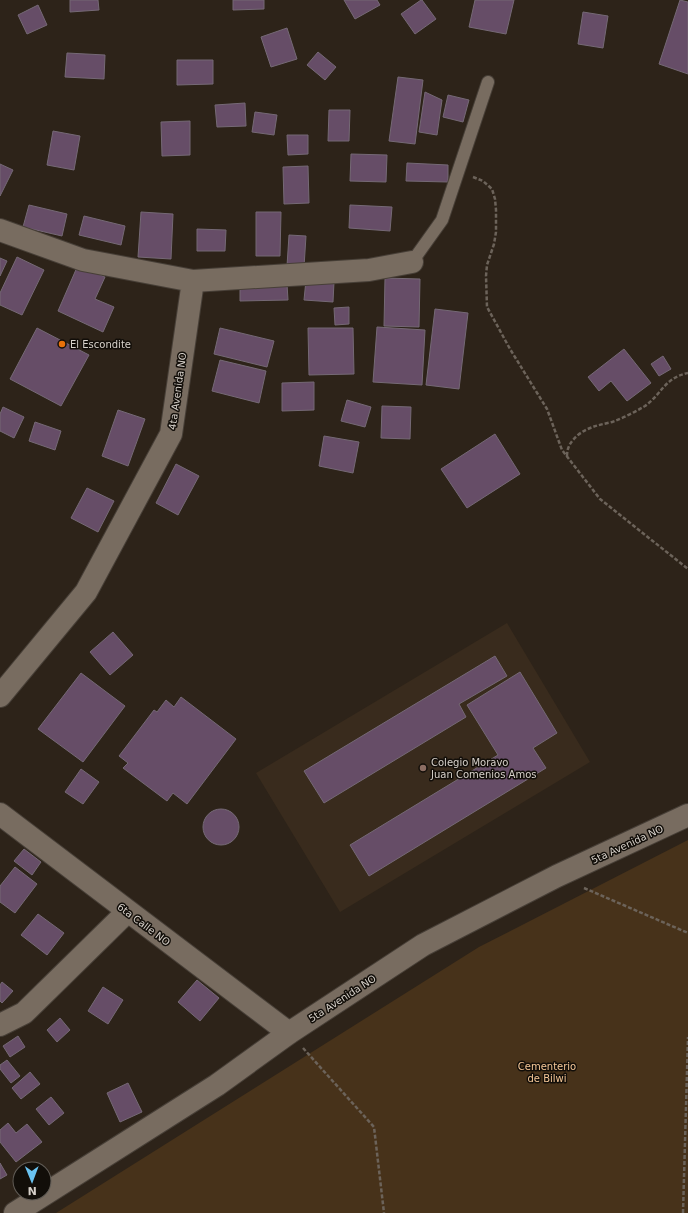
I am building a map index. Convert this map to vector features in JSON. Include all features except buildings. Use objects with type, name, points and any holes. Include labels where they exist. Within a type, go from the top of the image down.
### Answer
[{"type":"street","points":[[0,230],[83,260],[193,281],[370,270],[412,262]]},
{"type":"street","name":"4ta Avenida NO","points":[[0,696],[86,592],[171,434],[193,281]]},
{"type":"street","name":"6ta Calle NO","points":[[0,814],[127,912],[289,1033]]},
{"type":"street","name":"5ta Avenida NO","points":[[15,1213],[217,1085],[289,1033],[423,945],[557,876],[688,815]]},
{"type":"street","points":[[0,1026],[24,1012],[127,912]]},
{"type":"lane","points":[[412,262],[442,220],[488,82]]},
{"type":"path","points":[[456,179],[463,176],[472,176],[484,181],[492,189],[495,199],[497,221],[494,244],[487,265],[487,307],[546,409],[562,450],[600,499],[688,569]]},
{"type":"path","points":[[567,457],[567,450],[571,442],[586,430],[593,426],[621,418],[635,411],[649,402],[665,385],[683,374],[688,373]]},
{"type":"path","points":[[557,876],[688,932]]},
{"type":"path","points":[[289,1033],[374,1127],[384,1213]]},
{"type":"path","points":[[684,1213],[688,1037]]},
{"type":"shaded area","name":"Colegio Moravo Juan Comenios Amos","points":[[507,623],[590,762],[340,912],[256,773]]},
{"type":"green space","name":"Cementerio de Bilwi","points":[[688,840],[688,1213],[56,1213],[479,947]]},
{"type":"place","name":"El Escondite","points":[[62,344]]},
{"type":"place","name":"Colegio Moravo Juan Comenios Amos","points":[[423,768]]}]
